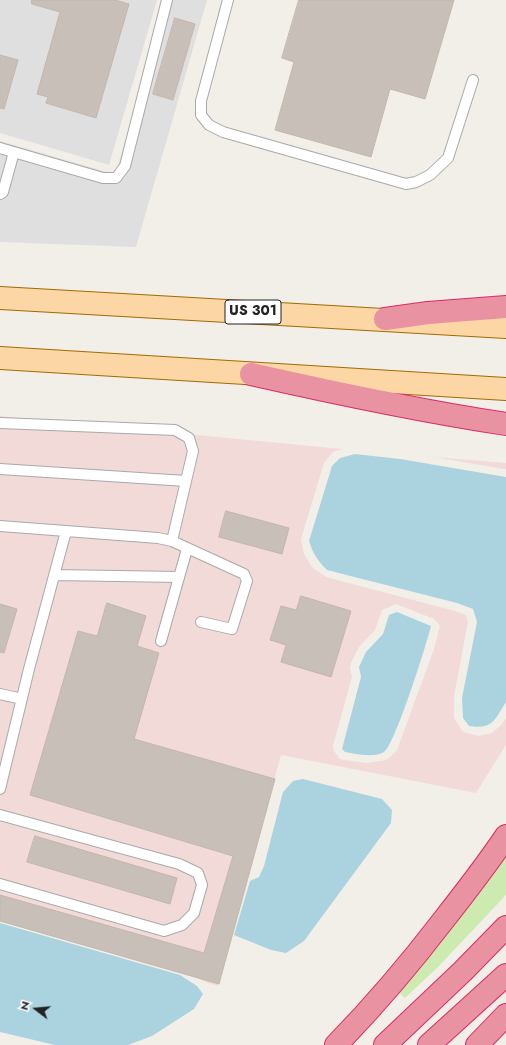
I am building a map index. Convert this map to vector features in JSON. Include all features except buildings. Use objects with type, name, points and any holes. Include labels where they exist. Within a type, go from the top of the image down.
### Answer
[{"type":"highway","points":[[385,319],[428,313],[506,307]]},
{"type":"highway","points":[[251,374],[386,403],[506,424]]},
{"type":"highway","points":[[336,1045],[364,1017],[407,968],[470,887],[506,836]]},
{"type":"highway","points":[[385,1045],[463,971],[506,927]]},
{"type":"highway","points":[[430,1045],[506,975]]},
{"type":"highway","points":[[477,1045],[506,1015]]},
{"type":"main road","name":"US 301","points":[[0,298],[506,327]]},
{"type":"main road","points":[[0,358],[506,389]]},
{"type":"lane","points":[[0,148],[103,178],[116,178],[125,166],[168,0]]},
{"type":"lane","points":[[228,0],[201,101],[201,115],[209,125],[223,132],[406,184],[416,182],[430,175],[448,158],[473,80]]},
{"type":"lane","points":[[0,194],[3,192],[14,152]]},
{"type":"lane","points":[[0,423],[175,430],[188,438],[193,451],[172,542]]},
{"type":"lane","points":[[0,469],[186,482]]},
{"type":"lane","points":[[0,526],[158,538],[172,542],[244,574],[247,581],[232,629],[201,622]]},
{"type":"lane","points":[[0,789],[66,531]]},
{"type":"lane","points":[[161,641],[187,549]]},
{"type":"lane","points":[[54,575],[179,577]]},
{"type":"lane","points":[[0,694],[22,699]]},
{"type":"lane","points":[[0,815],[179,864],[198,873],[202,885],[194,912],[182,925],[164,931],[0,884]]},
{"type":"shaded area","points":[[0,0],[157,0],[109,165],[0,133]]},
{"type":"shaded area","points":[[166,0],[207,0],[136,247],[0,242],[0,141],[107,172],[113,172],[117,169]]},
{"type":"shaded area","points":[[0,416],[342,449],[333,452],[324,463],[301,539],[304,554],[312,567],[326,577],[466,615],[468,622],[454,696],[454,718],[463,732],[479,736],[492,733],[506,718],[506,745],[476,793],[281,755],[218,986],[205,982],[182,968],[0,915]],"holes":[[[396,604],[434,619],[440,626],[434,649],[397,750],[386,760],[366,763],[340,759],[334,751],[333,746],[352,677],[350,668],[351,663],[359,647],[375,630],[382,610]]]},
{"type":"shaded area","points":[[434,457],[506,463],[506,469],[504,469]]},
{"type":"green space","points":[[506,852],[506,895],[438,967],[405,998],[397,991]]},
{"type":"water","points":[[355,454],[400,459],[506,477],[506,702],[496,718],[488,725],[477,727],[469,726],[463,718],[462,698],[477,622],[473,609],[457,603],[327,570],[314,554],[309,541],[332,466],[340,458]]},
{"type":"water","points":[[397,612],[431,626],[424,652],[403,714],[389,745],[384,752],[370,755],[345,752],[342,749],[361,677],[359,667],[366,652],[383,634],[389,615]]},
{"type":"water","points":[[303,779],[382,799],[392,810],[391,823],[304,941],[286,953],[271,950],[234,935],[250,881],[259,877],[264,866],[283,792],[293,781]]},
{"type":"water","points":[[0,923],[180,975],[197,986],[203,994],[194,1009],[152,1036],[128,1045],[55,1045],[0,1032]]}]
